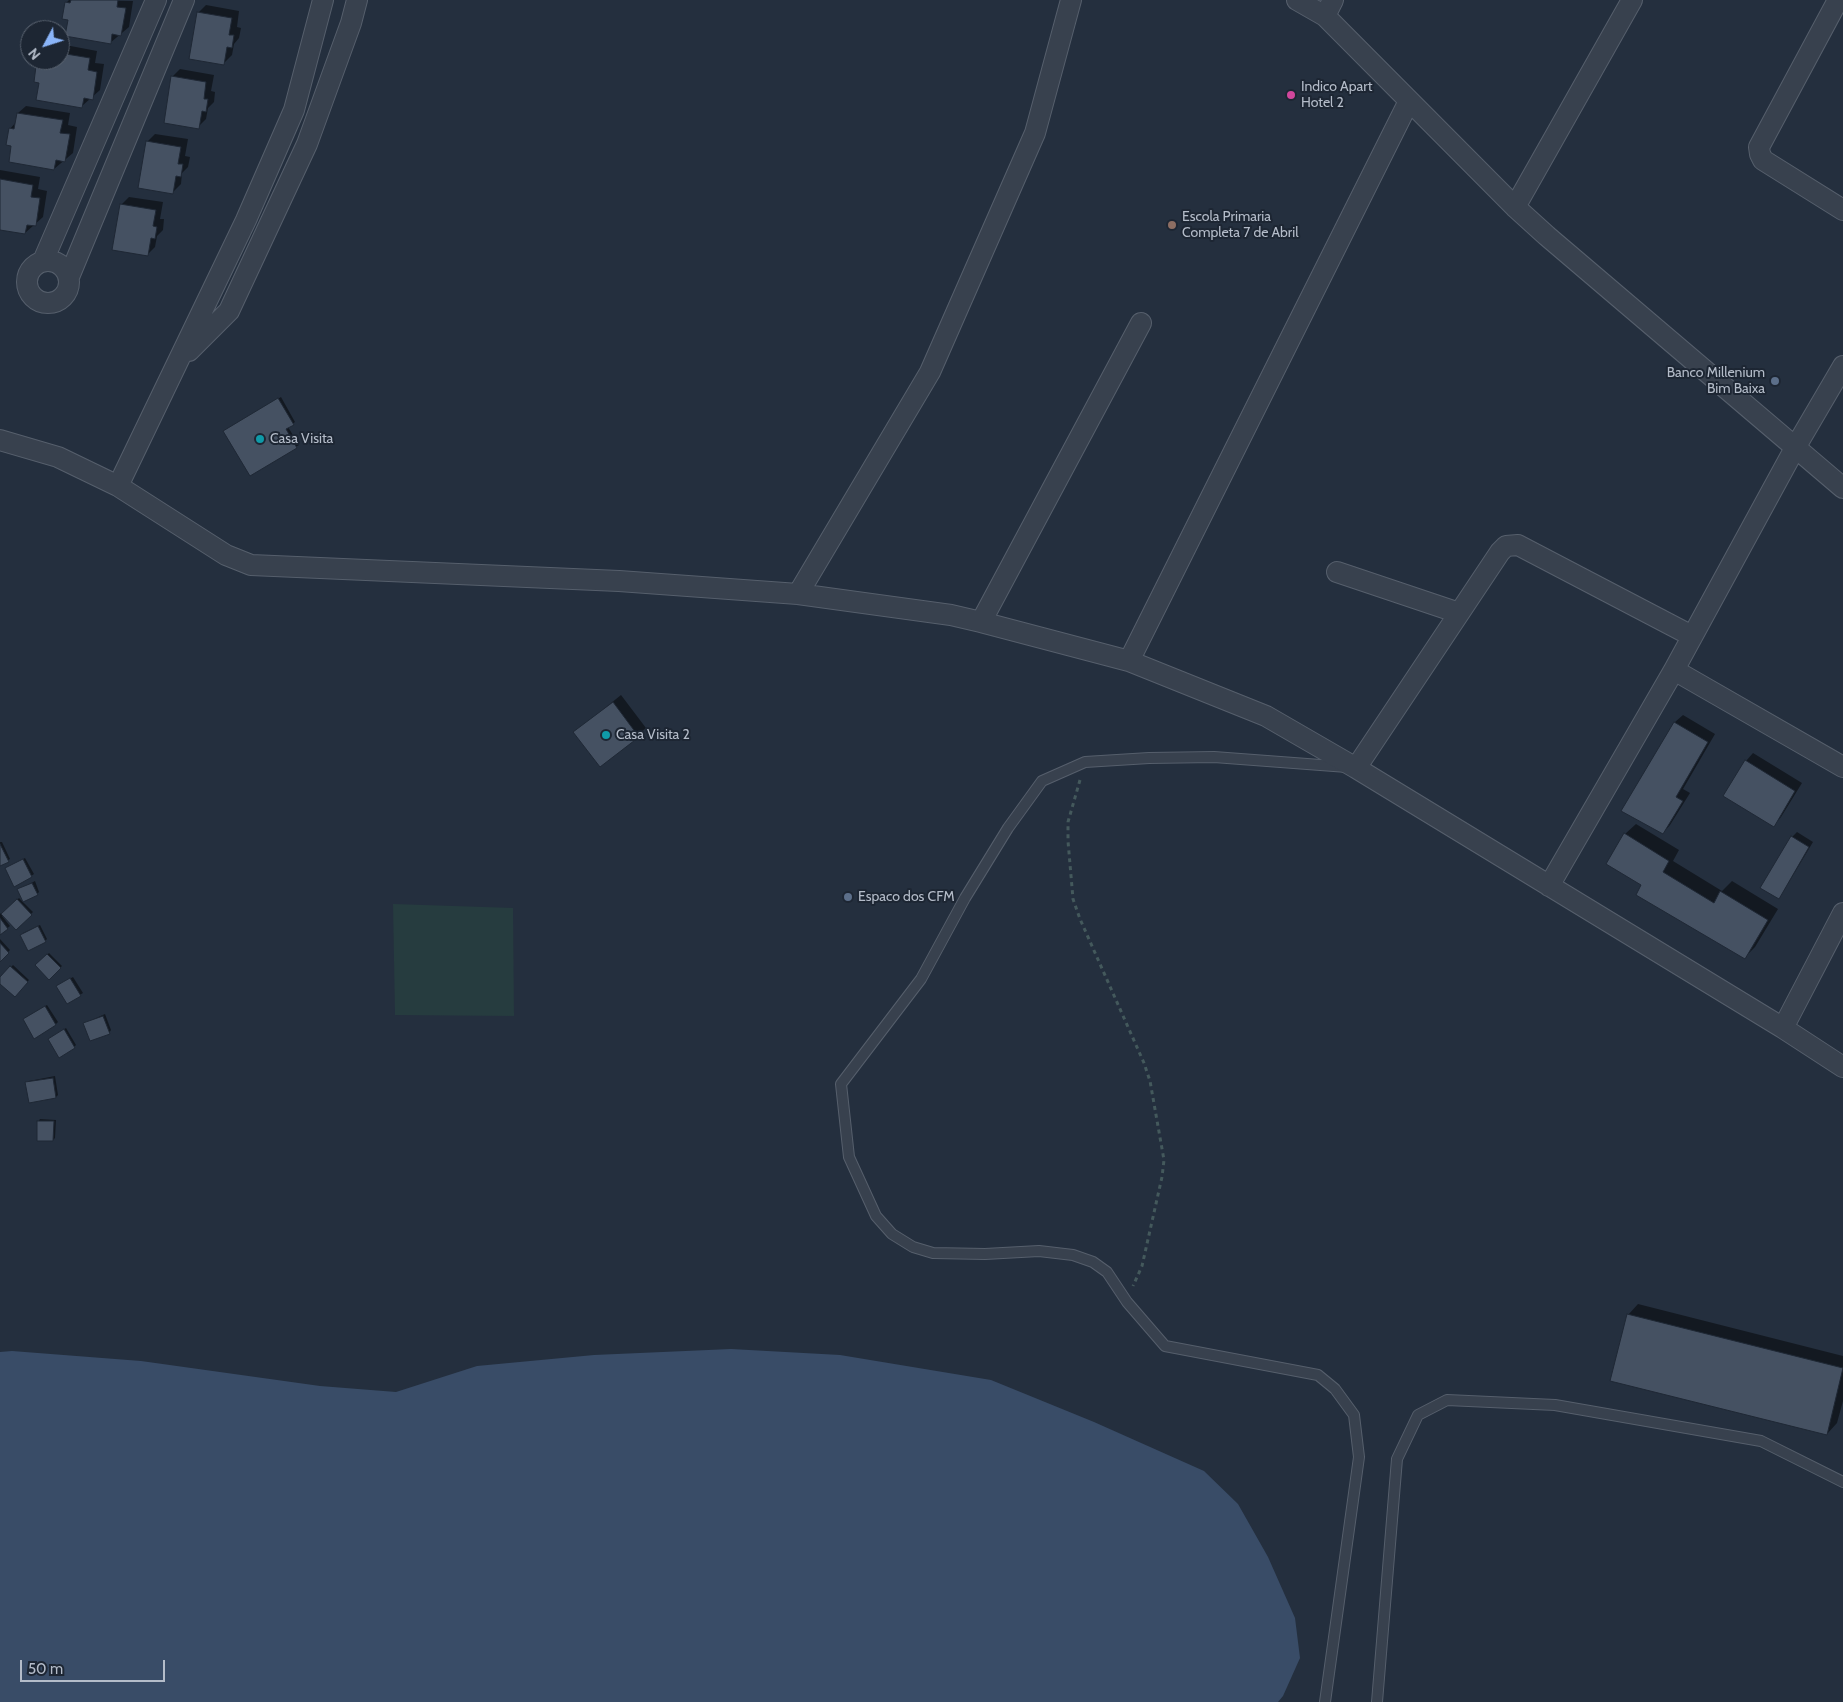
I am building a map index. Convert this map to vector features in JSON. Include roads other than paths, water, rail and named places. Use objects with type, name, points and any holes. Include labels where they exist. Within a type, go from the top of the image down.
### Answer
[{"type":"street","points":[[43,261],[156,0]]},
{"type":"street","points":[[69,277],[62,265],[56,262],[43,261],[30,271],[27,279],[28,287],[31,295],[45,303],[61,299],[67,293],[69,277],[184,0]]},
{"type":"street","points":[[118,486],[246,220],[294,110],[323,0]]},
{"type":"street","points":[[180,359],[230,311],[308,144],[351,23],[357,0]]},
{"type":"street","points":[[798,594],[930,372],[1035,133],[1071,0]]},
{"type":"street","points":[[1297,0],[1329,8],[1410,101],[1515,207],[1843,488]]},
{"type":"street","points":[[1515,207],[1632,0]]},
{"type":"street","points":[[1838,0],[1759,147],[1763,160],[1843,210]]},
{"type":"street","points":[[1128,661],[1410,101]]},
{"type":"street","points":[[982,622],[1141,323]]},
{"type":"street","points":[[1549,886],[1674,670],[1795,448],[1843,366]]},
{"type":"street","points":[[0,440],[58,457],[118,486],[226,555],[251,565],[619,581],[798,594],[982,622],[1128,661],[1266,716],[1356,768],[1783,1028],[1843,1067]]},
{"type":"street","points":[[1356,768],[1500,552],[1506,546],[1518,545],[1692,636]]},
{"type":"street","points":[[1337,572],[1459,614]]},
{"type":"street","points":[[1674,670],[1843,767]]},
{"type":"street","points":[[1783,1028],[1843,913]]},
{"type":"lane","points":[[1325,1702],[1359,1457],[1354,1415],[1335,1389],[1318,1375],[1165,1346],[1127,1302],[1106,1272],[1092,1262],[1073,1255],[1038,1251],[985,1254],[933,1253],[913,1247],[892,1234],[876,1216],[849,1157],[841,1084],[921,979],[979,875],[1008,828],[1042,780],[1085,762],[1149,758],[1214,757],[1356,768]]},
{"type":"lane","points":[[1377,1702],[1397,1459],[1418,1414],[1446,1400],[1555,1405],[1761,1441],[1843,1482]]},
{"type":"water","points":[[731,1349],[840,1355],[991,1380],[1094,1422],[1204,1471],[1238,1504],[1268,1557],[1295,1618],[1300,1658],[1283,1696],[1278,1702],[0,1702],[0,1352],[12,1351],[141,1361],[320,1386],[396,1392],[477,1366],[594,1355]]},
{"type":"place","name":"Indico Apart Hotel 2","points":[[1291,95]]},
{"type":"place","name":"Escola Primaria Completa 7 de Abril","points":[[1172,225]]},
{"type":"place","name":"Banco Millenium Bim Baixa","points":[[1775,381]]},
{"type":"place","name":"Casa Visita","points":[[260,439]]},
{"type":"place","name":"Casa Visita 2","points":[[606,735]]},
{"type":"place","name":"Espaco dos CFM","points":[[848,897]]}]
